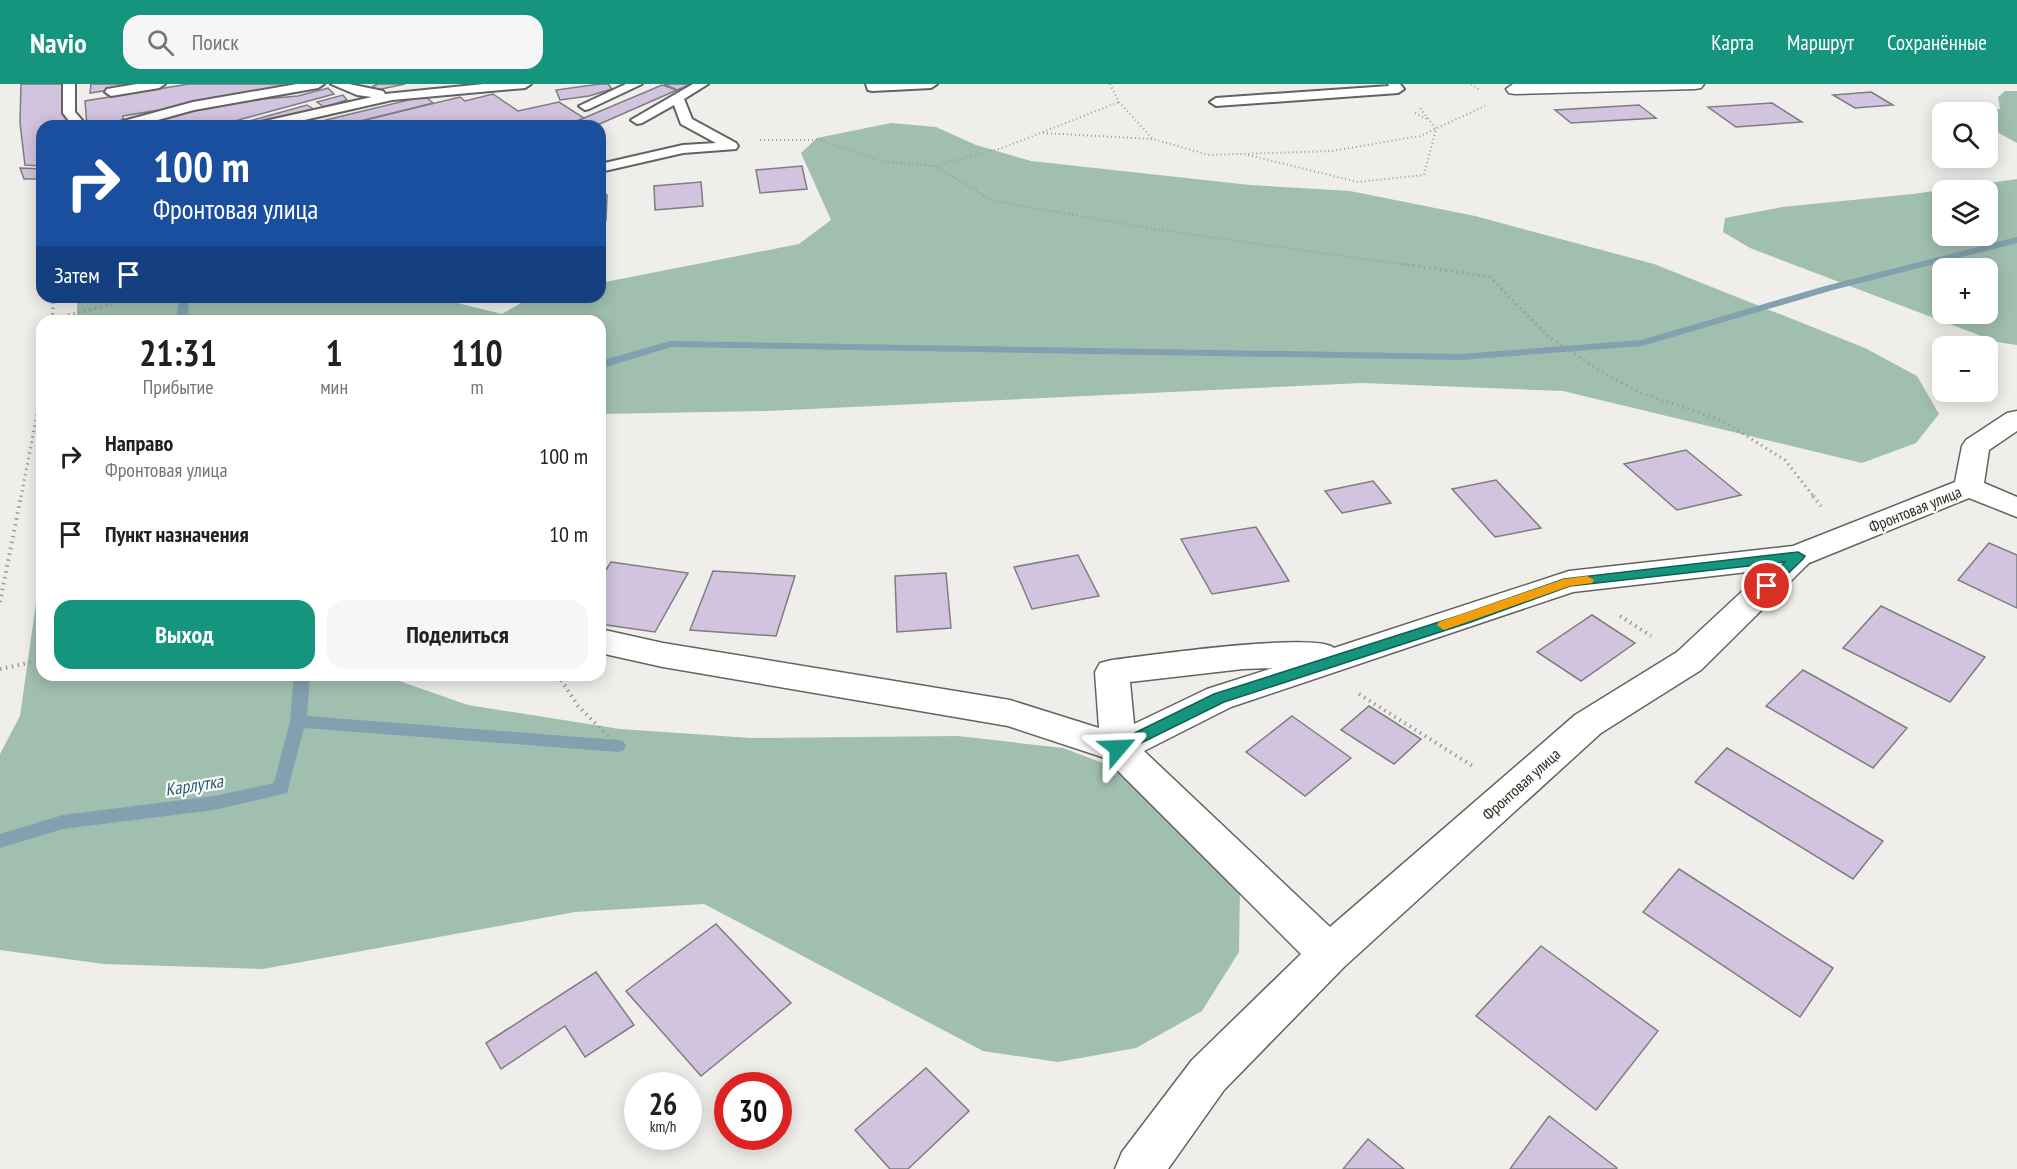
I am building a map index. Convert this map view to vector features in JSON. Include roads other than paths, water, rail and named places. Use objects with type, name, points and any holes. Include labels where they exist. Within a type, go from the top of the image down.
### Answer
[{"type":"street","points":[[1515,89],[1695,84]]},
{"type":"street","points":[[2017,419],[1976,446],[1969,487],[2017,508]]},
{"type":"street","name":"Фронтовая улица","points":[[1139,1169],[1208,1075],[1329,954],[1588,724],[1689,661],[1798,556],[1969,487]]},
{"type":"street","points":[[1118,748],[1219,698],[1569,582],[1798,556]]},
{"type":"street","points":[[606,642],[663,655],[1010,713],[1118,748],[1329,954]]},
{"type":"street","points":[[1118,748],[1112,672],[1243,657],[1361,652]]},
{"type":"lane","points":[[69,84],[69,113],[75,120]]},
{"type":"lane","points":[[111,92],[159,84]]},
{"type":"lane","points":[[143,120],[193,106],[318,84]]},
{"type":"lane","points":[[337,84],[361,92],[392,96]]},
{"type":"lane","points":[[585,106],[636,84]]},
{"type":"lane","points":[[637,120],[702,84]]},
{"type":"lane","points":[[872,84],[872,87],[931,84]]},
{"type":"lane","points":[[1216,102],[1398,89],[1394,84]]},
{"type":"lane","points":[[287,120],[392,96],[527,87]]},
{"type":"lane","points":[[606,167],[684,149],[731,146],[686,121],[678,99]]},
{"type":"waterway","points":[[606,363],[670,344],[1460,357],[1642,343],[1829,288],[2017,240]]},
{"type":"waterway","name":"Карлутка","points":[[182,315],[184,303]]},
{"type":"waterway","name":"Карлутка","points":[[298,721],[301,681]]},
{"type":"waterway","name":"Карлутка","points":[[0,841],[63,822],[214,803],[281,788],[298,721]]},
{"type":"waterway","points":[[298,721],[618,746]]}]
